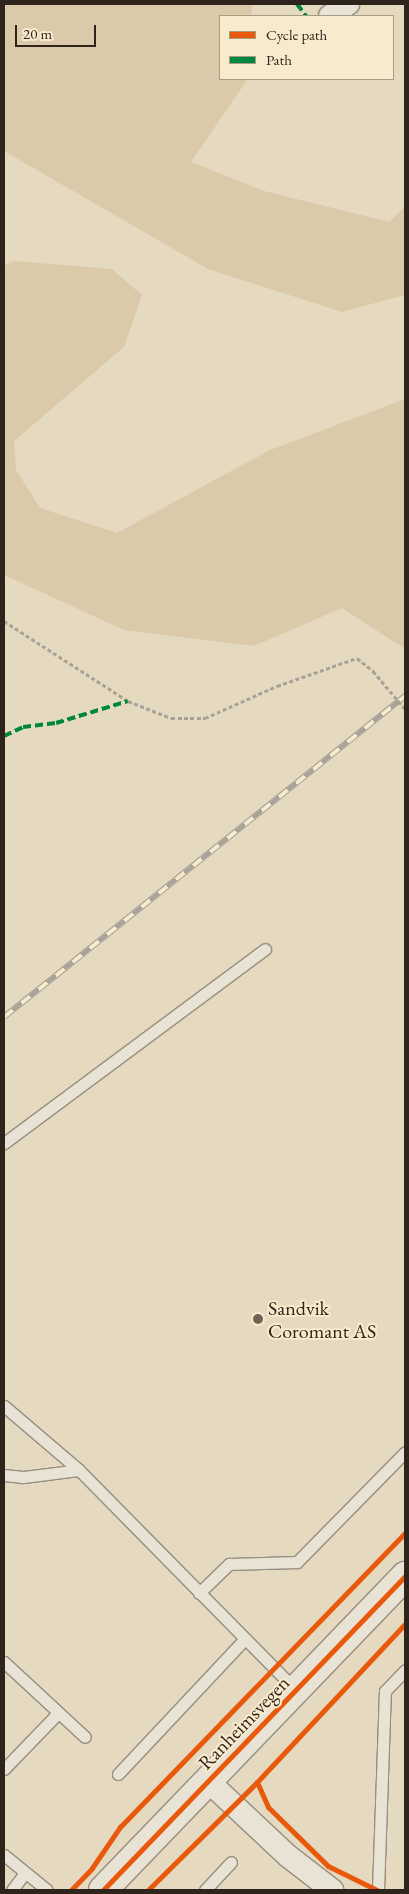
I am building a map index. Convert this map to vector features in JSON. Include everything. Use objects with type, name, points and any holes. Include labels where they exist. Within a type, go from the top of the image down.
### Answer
[{"type":"street","points":[[332,15],[348,4]]},
{"type":"street","name":"Ranheimsvegen","points":[[104,1890],[405,1576]]},
{"type":"street","points":[[208,1781],[288,1856],[332,1890]]},
{"type":"lane","points":[[4,1143],[265,949]]},
{"type":"lane","points":[[4,1406],[79,1470],[244,1640],[296,1690]]},
{"type":"lane","points":[[199,1593],[230,1564],[297,1562],[405,1452]]},
{"type":"lane","points":[[4,1475],[23,1477],[79,1470]]},
{"type":"lane","points":[[118,1774],[244,1640]]},
{"type":"lane","points":[[4,1662],[85,1737]]},
{"type":"lane","points":[[378,1890],[385,1691],[405,1670]]},
{"type":"lane","points":[[4,1769],[58,1712]]},
{"type":"lane","points":[[4,1856],[47,1890]]},
{"type":"lane","points":[[205,1890],[231,1862]]},
{"type":"lane","points":[[12,1890],[25,1874]]},
{"type":"path","points":[[4,621],[128,701],[171,718],[205,718],[277,686],[357,658],[365,662],[405,709]]},
{"type":"shaded area","points":[[4,4],[252,4],[251,15],[219,15],[219,80],[246,80],[191,162],[264,191],[390,222],[405,206],[405,295],[342,312],[208,269],[4,151]]},
{"type":"shaded area","points":[[14,261],[112,269],[142,295],[124,347],[14,441],[16,470],[40,508],[117,533],[270,450],[405,399],[405,649],[342,608],[254,646],[124,630],[4,575],[4,266]]},
{"type":"railway","points":[[4,1017],[405,696]]},
{"type":"marked path","points":[[297,4],[305,15]]},
{"type":"marked path","points":[[4,736],[23,727],[56,723],[128,701]]},
{"type":"cycle path","points":[[71,1890],[92,1868],[120,1827],[405,1533]]},
{"type":"cycle path","points":[[103,1890],[405,1576]]},
{"type":"cycle path","points":[[148,1890],[257,1782],[405,1624]]},
{"type":"cycle path","points":[[257,1782],[268,1807],[328,1866],[377,1890]]},
{"type":"place","name":"Sandvik Coromant AS","points":[[258,1319]]}]
